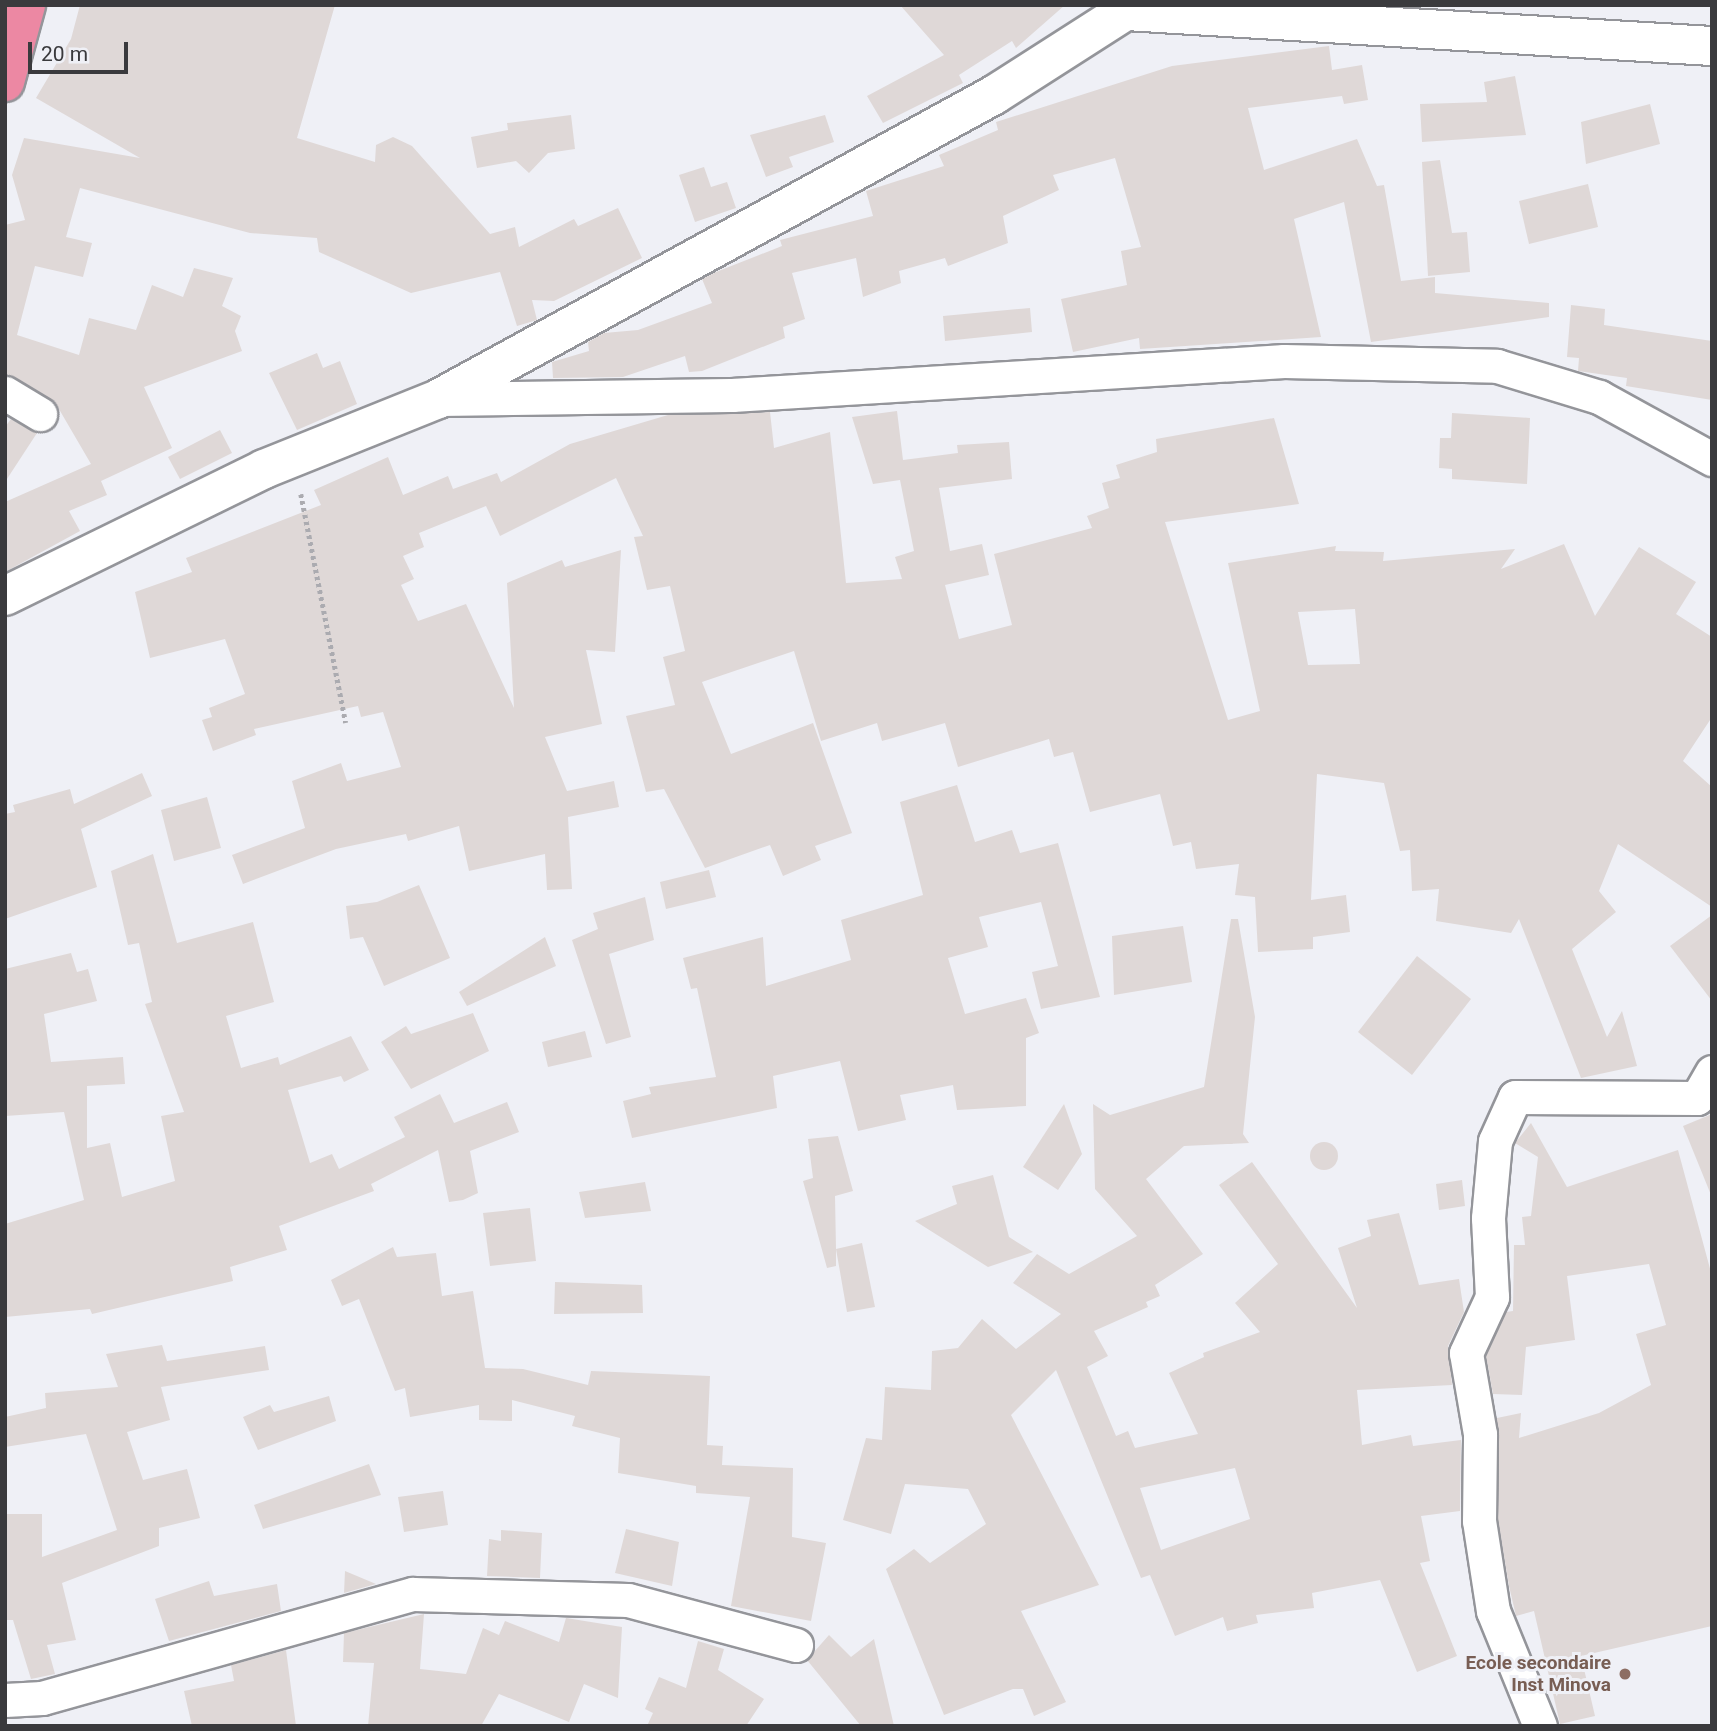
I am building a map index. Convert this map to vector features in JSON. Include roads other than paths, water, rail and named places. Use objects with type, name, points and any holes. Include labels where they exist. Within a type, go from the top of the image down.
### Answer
[{"type":"highway","points":[[5,82],[26,5]]},
{"type":"street","points":[[5,596],[264,469],[438,398],[994,95],[1130,8],[1712,46]]},
{"type":"street","points":[[438,398],[732,395],[1284,361],[1497,366],[1600,397],[1712,459]]},
{"type":"street","points":[[5,393],[40,414]]},
{"type":"street","points":[[1540,1726],[1493,1611],[1479,1521],[1480,1434],[1466,1353],[1492,1297],[1488,1218],[1495,1141],[1515,1097],[1697,1098],[1712,1072]]},
{"type":"street","points":[[5,1700],[42,1698],[413,1594],[628,1600],[796,1644]]},
{"type":"place","name":"Ecole secondaire Inst Minova","points":[[1625,1674]]}]
